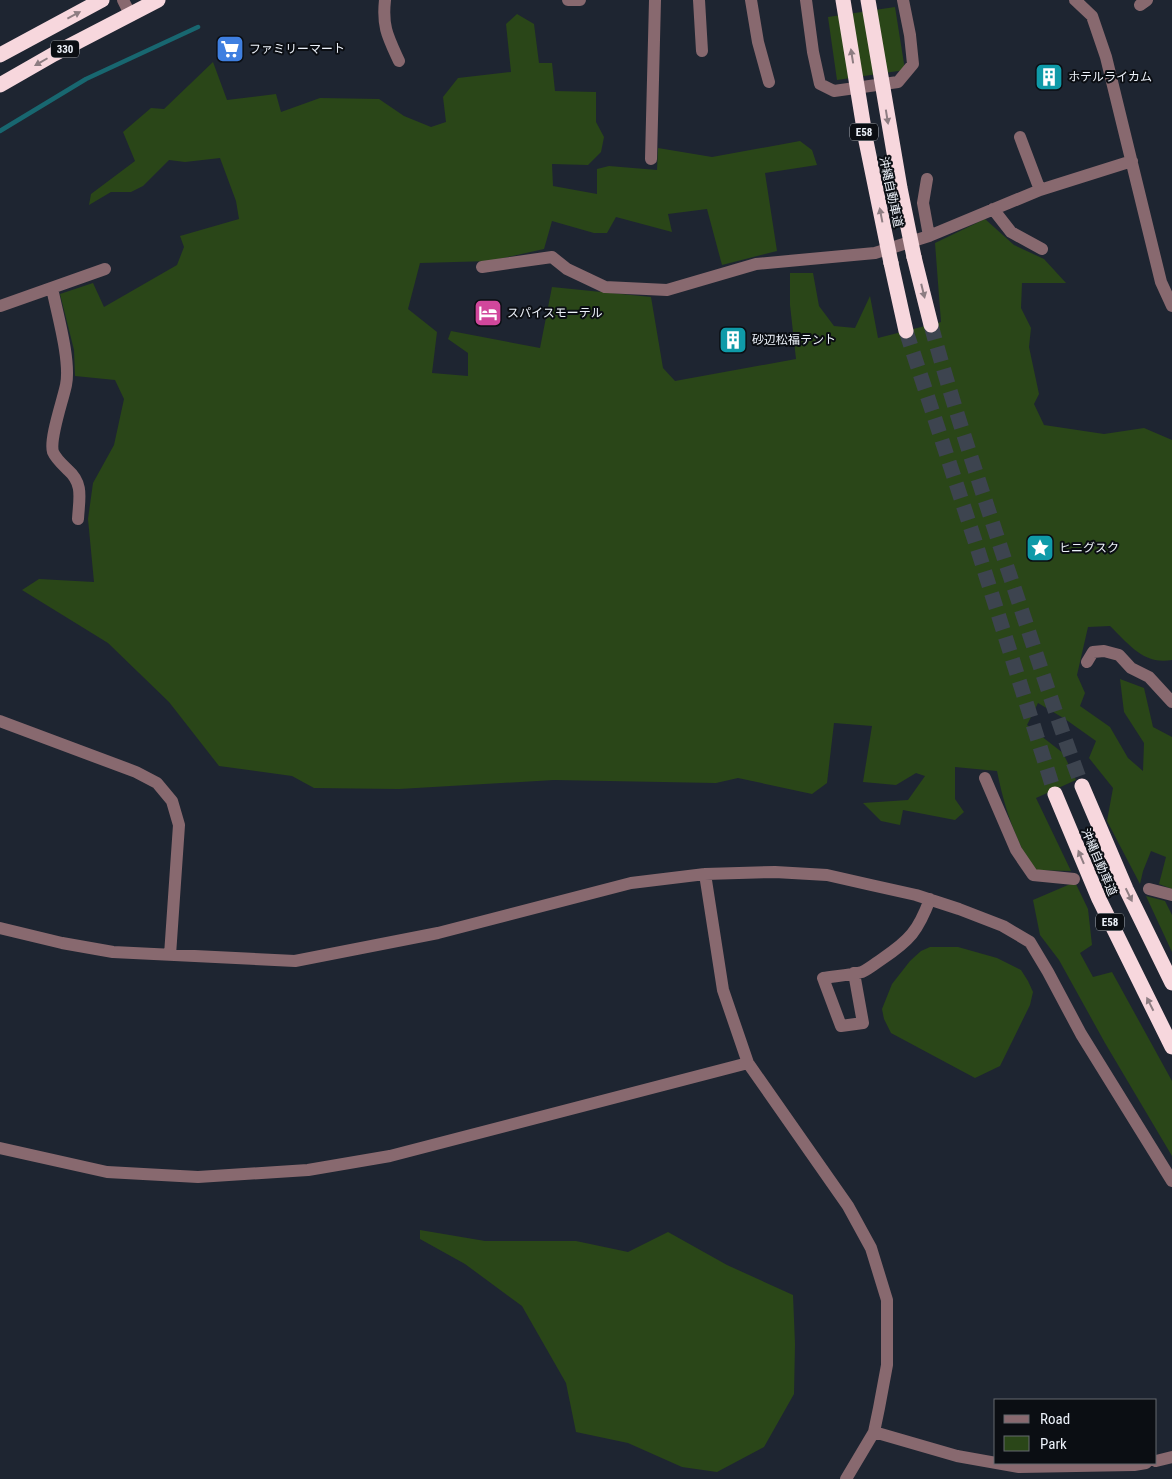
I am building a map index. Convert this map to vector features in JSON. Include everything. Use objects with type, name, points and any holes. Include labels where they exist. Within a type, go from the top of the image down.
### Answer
[{"type":"highway","name":"330","points":[[0,55],[102,0]]},
{"type":"highway","name":"330","points":[[0,85],[54,54],[158,0]]},
{"type":"highway","name":"沖縄自動車道","points":[[843,0],[866,142],[890,263],[906,330]]},
{"type":"highway","name":"沖縄自動車道","points":[[868,0],[898,178],[914,257],[931,325]]},
{"type":"highway","name":"沖縄自動車道","points":[[1082,786],[1126,889],[1172,983]]},
{"type":"highway","name":"沖縄自動車道","points":[[1055,794],[1099,899],[1172,1047]]},
{"type":"street","points":[[123,0],[130,14]]},
{"type":"street","points":[[385,0],[384,27],[399,61]]},
{"type":"street","points":[[568,0],[580,0]]},
{"type":"street","points":[[651,159],[655,0]]},
{"type":"street","points":[[700,0],[702,51]]},
{"type":"street","points":[[751,0],[758,42],[769,82]]},
{"type":"street","points":[[806,0],[813,52],[820,84],[834,91],[898,82],[913,64],[903,0]]},
{"type":"street","points":[[1075,0],[1092,16],[1106,57],[1161,282],[1172,306]]},
{"type":"street","points":[[1020,137],[1040,190]]},
{"type":"street","points":[[482,267],[552,258],[567,269],[605,286],[667,290],[756,264],[875,253],[929,236],[1040,190],[1132,162]]},
{"type":"street","points":[[927,179],[924,203],[929,236]]},
{"type":"street","points":[[993,210],[1011,232],[1042,249]]},
{"type":"street","points":[[0,306],[105,268]]},
{"type":"street","points":[[52,288],[67,365],[66,383],[53,438],[53,452],[60,462],[73,474],[80,486],[78,519]]},
{"type":"street","points":[[1087,662],[1093,652],[1104,651],[1119,655],[1131,668],[1149,677],[1172,702]]},
{"type":"street","points":[[0,721],[37,737],[136,772],[157,783],[172,801],[179,825],[170,955]]},
{"type":"street","points":[[984,778],[1016,850],[1033,875],[1074,879]]},
{"type":"street","points":[[0,928],[62,943],[113,952],[295,961],[438,933],[631,883],[705,874],[775,872],[826,875],[930,899],[1003,926],[1030,942],[1080,1034],[1172,1180]]},
{"type":"street","points":[[705,874],[723,990],[748,1063],[848,1206],[871,1248],[887,1300],[887,1365],[874,1432],[846,1479]]},
{"type":"street","points":[[1149,889],[1172,895]]},
{"type":"street","points":[[854,973],[863,971],[897,949],[914,934],[930,899]]},
{"type":"street","points":[[0,1148],[106,1172],[198,1177],[308,1170],[390,1156],[748,1063]]},
{"type":"street","points":[[874,1432],[957,1456],[994,1463]]},
{"type":"street","points":[[1157,1461],[1172,1457]]},
{"type":"street","points":[[998,1464],[1019,1468],[1140,1464]]},
{"type":"green space","points":[[895,7],[905,70],[837,80],[828,17]]},
{"type":"green space","points":[[517,14],[534,24],[539,63],[552,63],[555,91],[596,92],[596,122],[604,137],[601,152],[588,165],[552,164],[553,186],[597,194],[597,169],[609,166],[657,170],[658,148],[712,157],[800,141],[812,150],[817,165],[765,173],[777,251],[722,265],[707,209],[668,214],[672,232],[616,217],[607,233],[594,233],[552,221],[544,249],[490,261],[420,263],[408,309],[437,332],[432,373],[468,376],[468,353],[448,339],[451,331],[540,348],[552,287],[651,297],[663,368],[675,381],[796,359],[790,305],[790,273],[813,273],[819,306],[834,326],[855,328],[870,296],[878,338],[941,322],[935,243],[985,219],[1014,245],[1044,259],[1066,283],[1022,283],[1021,308],[1031,328],[1029,347],[1039,394],[1034,404],[1044,425],[1104,434],[1144,428],[1172,440],[1172,660],[1162,661],[1153,659],[1137,652],[1110,626],[1088,627],[1077,675],[1085,693],[1080,706],[1110,727],[1128,758],[1143,771],[1144,743],[1124,712],[1120,679],[1144,688],[1153,727],[1172,737],[1172,889],[1159,884],[1166,857],[1151,851],[1140,884],[1107,821],[1113,788],[1089,758],[1096,741],[1038,703],[1027,725],[1063,753],[1076,780],[1036,798],[1071,871],[1034,870],[1021,847],[1011,822],[997,771],[955,767],[955,799],[964,812],[955,820],[903,810],[900,825],[881,821],[863,803],[908,800],[925,776],[916,773],[896,785],[863,782],[872,726],[834,723],[827,783],[812,794],[738,778],[716,783],[554,780],[399,789],[314,788],[292,776],[219,766],[169,702],[108,643],[22,590],[39,579],[94,582],[88,519],[93,483],[114,445],[124,399],[115,380],[75,376],[74,350],[60,294],[93,283],[104,307],[177,265],[184,247],[180,236],[239,219],[236,201],[220,158],[185,162],[169,160],[143,186],[131,192],[111,192],[89,205],[91,194],[135,161],[123,132],[151,108],[164,109],[213,62],[227,100],[276,94],[281,112],[320,98],[379,99],[404,116],[431,127],[446,122],[443,97],[458,78],[511,72],[506,24]]},
{"type":"green space","points":[[1075,882],[1088,909],[1092,945],[1080,953],[1093,977],[1112,972],[1172,1081],[1172,1156],[1105,1043],[1059,960],[1040,935],[1033,900]]},
{"type":"green space","points":[[1146,896],[1165,901],[1172,915],[1172,952]]},
{"type":"green space","points":[[930,947],[958,947],[997,958],[1021,970],[1033,992],[1030,1005],[1000,1066],[975,1078],[891,1033],[884,1019],[882,1009],[892,984],[910,961],[921,951]]},
{"type":"green space","points":[[420,1230],[485,1241],[576,1241],[628,1252],[668,1232],[727,1265],[793,1295],[795,1344],[794,1394],[764,1447],[717,1472],[682,1467],[628,1443],[576,1432],[566,1383],[522,1306],[465,1264],[420,1239]]},
{"type":"waterway","points":[[0,131],[86,79],[198,27]]},
{"type":"tunnel","points":[[931,325],[977,477],[1082,786]]},
{"type":"tunnel","points":[[906,331],[1055,794]]},
{"type":"place","name":"ファミリーマート","points":[[230,49]]},
{"type":"place","name":"ホテルライカム","points":[[1049,77]]},
{"type":"place","name":"スパイスモーテル","points":[[488,313]]},
{"type":"place","name":"砂辺松福テント","points":[[733,340]]},
{"type":"place","name":"ヒニグスク","points":[[1040,548]]}]
